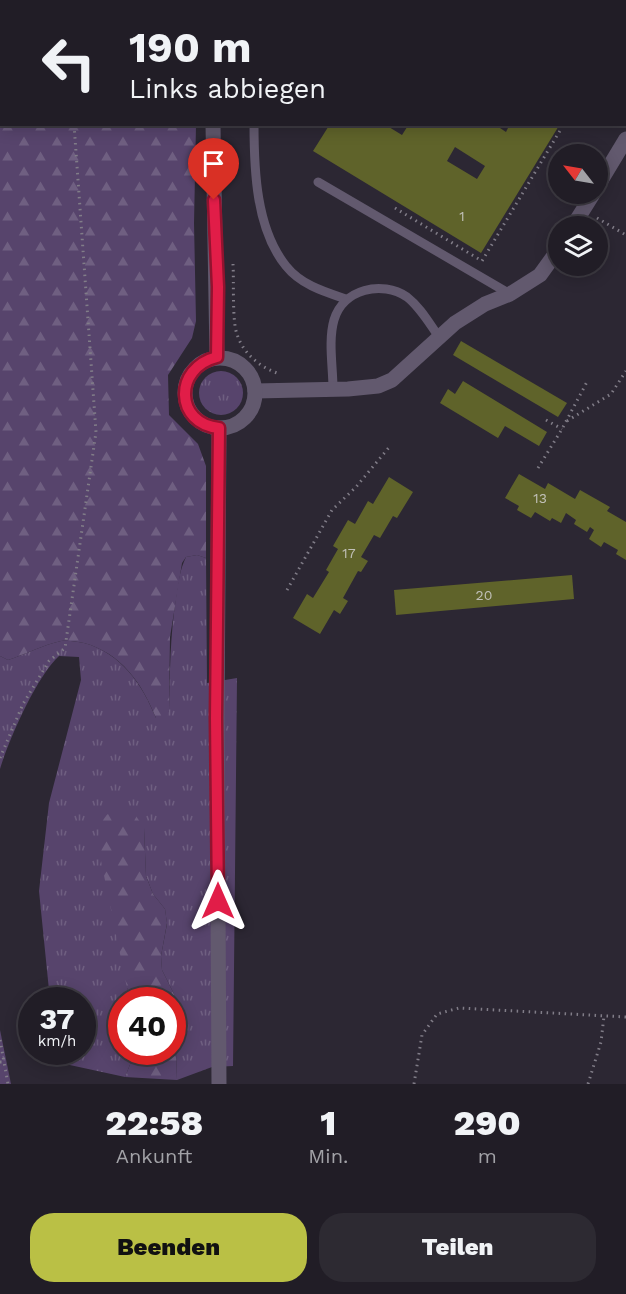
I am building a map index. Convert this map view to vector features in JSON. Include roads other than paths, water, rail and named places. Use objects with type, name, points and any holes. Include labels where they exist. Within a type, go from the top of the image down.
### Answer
[{"type":"street","points":[[213,126],[217,357]]},
{"type":"street","points":[[608,169],[626,139]]},
{"type":"street","points":[[255,391],[378,386],[392,380],[439,337],[484,304],[510,294],[540,275],[548,264]]},
{"type":"street","points":[[217,357],[230,358],[244,367],[251,374],[255,391],[253,405],[247,416],[237,423],[219,428],[206,425],[197,419],[187,405],[185,394],[188,379],[195,367],[217,357]]},
{"type":"street","points":[[219,428],[216,718],[219,1084]]},
{"type":"lane","points":[[254,126],[261,207],[279,255],[287,267],[310,285],[346,299]]},
{"type":"lane","points":[[318,182],[510,294]]},
{"type":"lane","points":[[333,389],[332,328],[339,307],[346,299],[360,292],[380,288],[397,292],[414,303],[439,337]]}]
